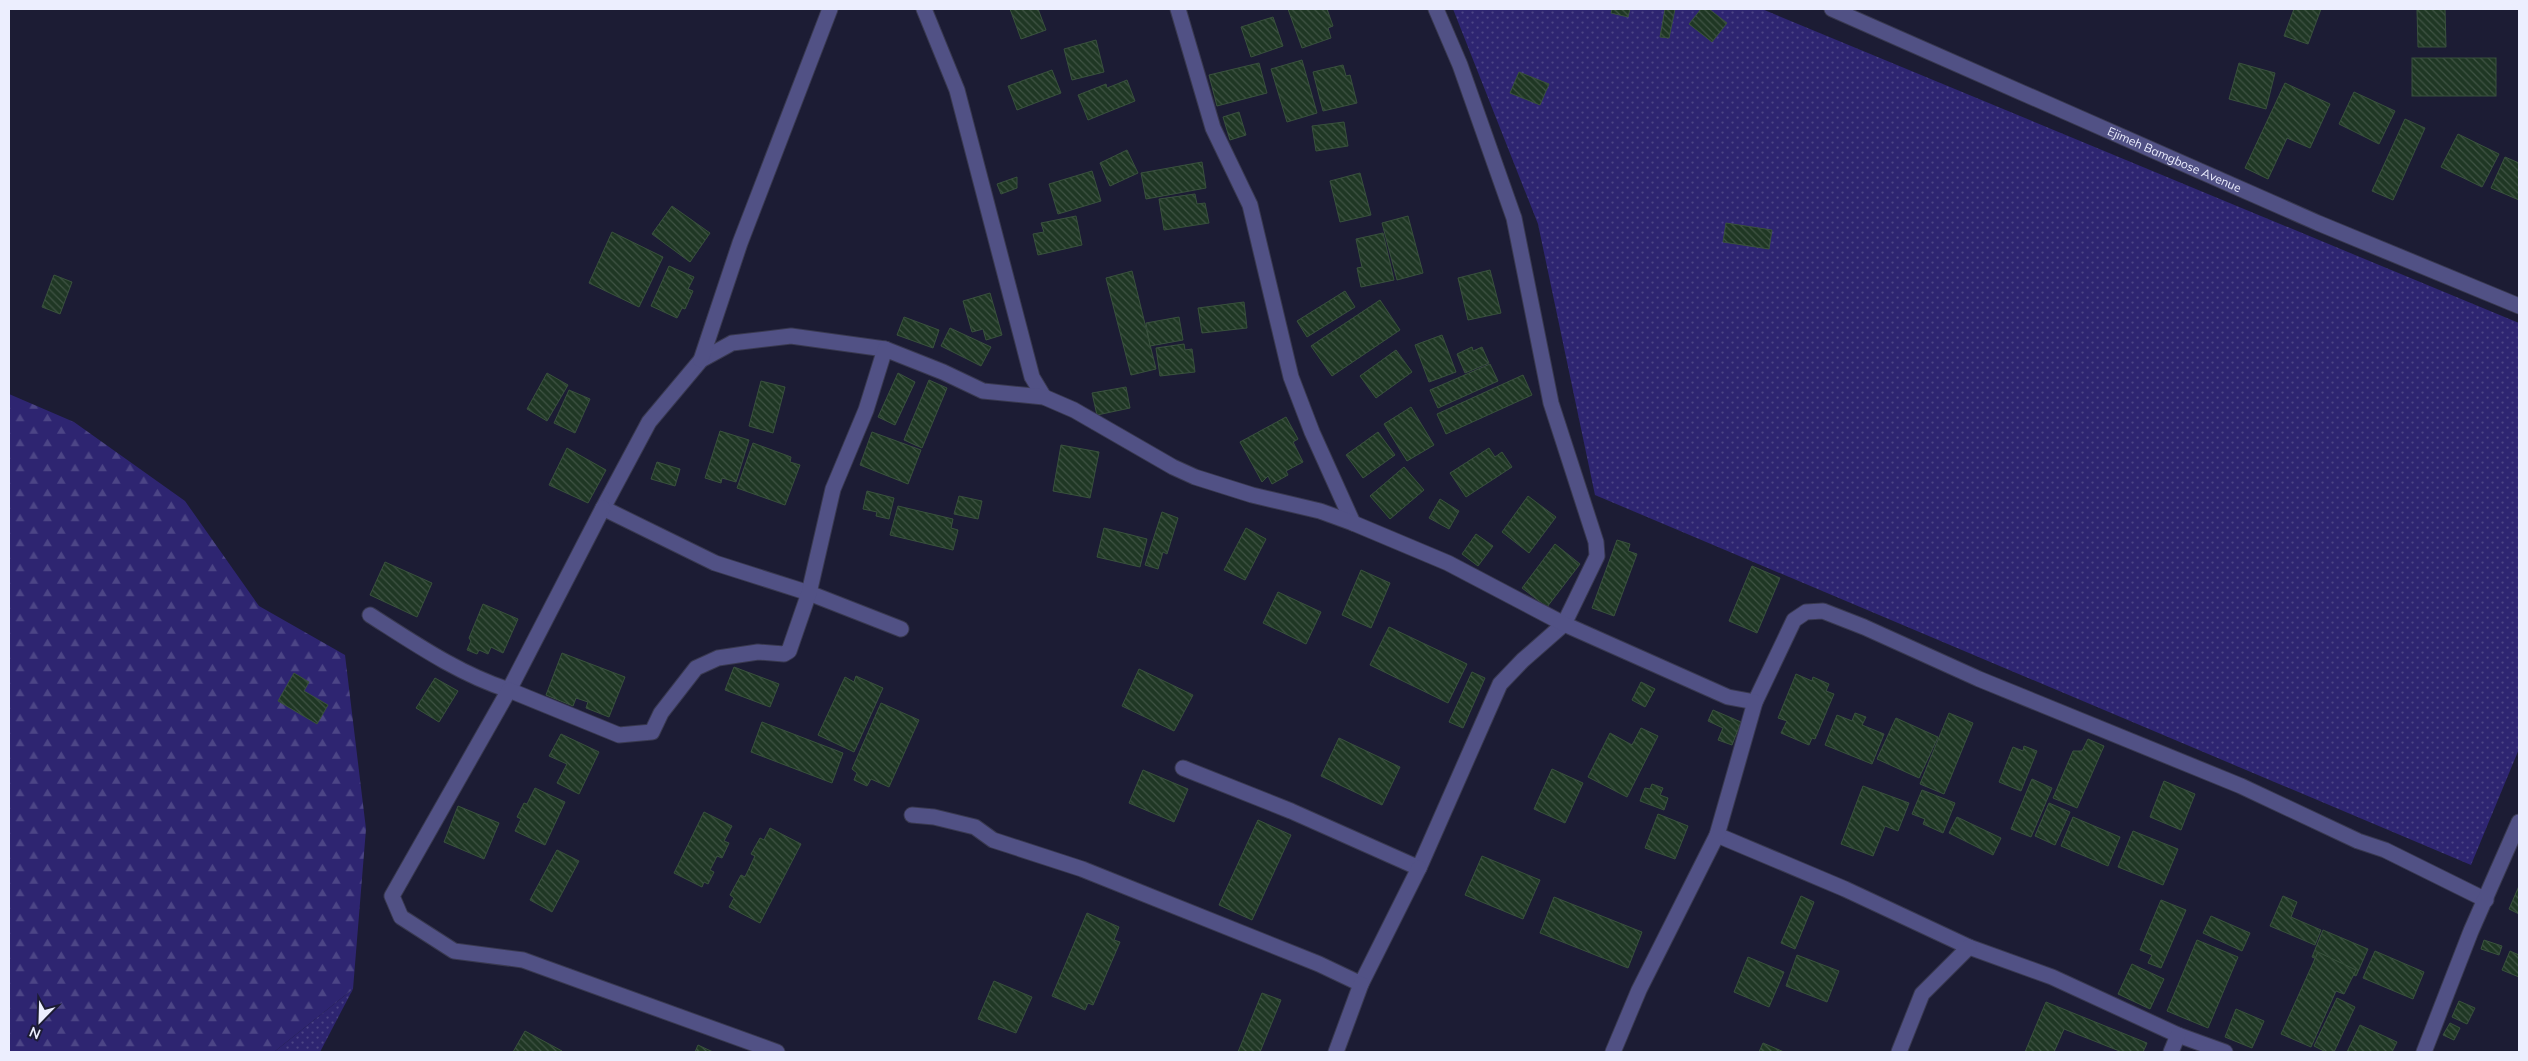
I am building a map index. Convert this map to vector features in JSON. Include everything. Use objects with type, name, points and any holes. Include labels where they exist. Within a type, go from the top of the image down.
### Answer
[{"type":"street","points":[[702,360],[740,243],[830,9]]},
{"type":"street","points":[[924,9],[957,90],[1032,377],[1044,396]]},
{"type":"street","points":[[1178,9],[1213,128],[1250,205],[1291,377],[1312,432],[1353,523]]},
{"type":"street","points":[[1336,1052],[1361,984],[1419,868],[1500,684],[1523,660],[1564,624],[1597,556],[1596,542],[1551,403],[1514,218],[1460,65],[1436,9]]},
{"type":"street","name":"Ejimeh Bamgbose Avenue","points":[[1832,9],[2318,223],[2519,306]]},
{"type":"street","points":[[777,1052],[523,960],[454,951],[401,917],[392,896],[509,690],[649,422],[702,360],[732,344],[791,336],[885,350],[943,372],[983,391],[1044,396],[1074,410],[1173,467],[1195,477],[1353,523],[1448,563],[1564,624],[1702,687],[1728,697],[1755,702]]},
{"type":"street","points":[[370,615],[483,682],[509,690],[619,735],[652,732],[661,713],[696,668],[718,658],[758,652],[784,654],[789,650],[809,593],[833,489],[866,410],[885,350]]},
{"type":"street","points":[[603,508],[714,563],[809,593],[901,629]]},
{"type":"street","points":[[1613,1052],[1639,990],[1716,835],[1755,702],[1794,620],[1806,612],[1823,611],[1864,627],[2065,715],[2122,736],[2189,766],[2241,786],[2358,841],[2385,850],[2486,900]]},
{"type":"street","points":[[1183,768],[1291,811],[1419,868]]},
{"type":"street","points":[[912,814],[934,816],[975,827],[993,840],[1082,869],[1318,964],[1361,984]]},
{"type":"street","points":[[2424,1052],[2463,951],[2519,822]]},
{"type":"street","points":[[1716,835],[1846,889],[1969,947],[2052,977],[2178,1035],[2225,1052]]},
{"type":"street","points":[[1899,1052],[1922,994],[1969,947]]},
{"type":"street","points":[[2171,1052],[2178,1035]]},
{"type":"green space","points":[[1453,9],[1762,9],[2519,323],[2519,749],[2471,865],[1595,495],[1538,224]]},
{"type":"green space","points":[[9,394],[74,422],[185,501],[259,606],[345,655],[366,829],[353,989],[274,1052],[9,1052]]},
{"type":"green space","points":[[353,989],[320,1052],[274,1052]]},
{"type":"building","points":[[1010,9],[1038,9],[1046,30],[1021,39]]},
{"type":"building","points":[[1288,9],[1327,9],[1333,26],[1328,28],[1331,38],[1302,48]]},
{"type":"building","points":[[1612,9],[1630,9],[1628,17],[1611,13]]},
{"type":"building","points":[[1665,9],[1675,9],[1669,38],[1660,37]]},
{"type":"building","points":[[1701,9],[1709,9],[1727,23],[1712,42],[1689,24]]},
{"type":"building","points":[[2294,9],[2321,9],[2308,44],[2284,36]]},
{"type":"building","points":[[2417,9],[2445,9],[2446,47],[2418,47]]},
{"type":"building","points":[[1273,17],[1283,46],[1251,57],[1241,27]]},
{"type":"building","points":[[1096,40],[1104,72],[1072,80],[1064,49]]},
{"type":"building","points":[[2412,58],[2496,58],[2496,96],[2412,96]]},
{"type":"building","points":[[1302,60],[1317,113],[1287,122],[1271,69]]},
{"type":"building","points":[[1259,63],[1267,93],[1217,106],[1209,75]]},
{"type":"building","points":[[2239,63],[2275,73],[2266,109],[2229,99]]},
{"type":"building","points":[[1343,65],[1346,76],[1350,75],[1357,103],[1323,111],[1313,72]]},
{"type":"building","points":[[1052,70],[1061,93],[1017,110],[1008,86]]},
{"type":"building","points":[[1519,72],[1549,84],[1540,105],[1510,93]]},
{"type":"building","points":[[1127,80],[1135,101],[1088,120],[1078,95],[1106,84],[1107,88]]},
{"type":"building","points":[[2285,83],[2330,104],[2310,148],[2287,138],[2268,179],[2245,168]]},
{"type":"building","points":[[2354,92],[2395,111],[2379,144],[2339,124]]},
{"type":"building","points":[[1239,112],[1246,135],[1230,140],[1223,117]]},
{"type":"building","points":[[2405,119],[2425,128],[2393,200],[2372,191]]},
{"type":"building","points":[[1344,122],[1348,146],[1316,151],[1312,126]]},
{"type":"building","points":[[2458,134],[2499,154],[2482,187],[2441,167]]},
{"type":"building","points":[[1127,150],[1138,173],[1110,186],[1100,163]]},
{"type":"building","points":[[2505,157],[2519,163],[2519,200],[2491,188]]},
{"type":"building","points":[[1202,162],[1206,188],[1146,199],[1141,173]]},
{"type":"building","points":[[1092,171],[1101,201],[1058,214],[1049,184]]},
{"type":"building","points":[[1360,173],[1371,215],[1340,222],[1330,181]]},
{"type":"building","points":[[1017,177],[1017,188],[1001,194],[997,184]]},
{"type":"building","points":[[1195,194],[1197,204],[1205,203],[1209,223],[1164,230],[1159,199]]},
{"type":"building","points":[[672,206],[710,233],[690,262],[652,234]]},
{"type":"building","points":[[1076,216],[1082,245],[1038,255],[1033,234],[1044,232],[1041,223]]},
{"type":"building","points":[[1408,216],[1423,273],[1397,280],[1382,223]]},
{"type":"building","points":[[1726,223],[1772,230],[1769,249],[1723,242]]},
{"type":"building","points":[[612,232],[663,257],[639,307],[589,283]]},
{"type":"building","points":[[1383,233],[1394,280],[1361,287],[1357,268],[1362,267],[1356,239]]},
{"type":"building","points":[[669,266],[694,277],[688,289],[693,291],[685,309],[682,308],[677,318],[651,306]]},
{"type":"building","points":[[1490,270],[1501,313],[1468,320],[1458,278]]},
{"type":"building","points":[[1132,271],[1156,369],[1131,375],[1106,278]]},
{"type":"building","points":[[54,275],[72,282],[60,314],[42,307]]},
{"type":"building","points":[[1345,291],[1355,307],[1307,337],[1297,321]]},
{"type":"building","points":[[990,293],[1002,335],[986,340],[983,329],[972,332],[963,301]]},
{"type":"building","points":[[1380,300],[1400,330],[1332,376],[1311,346]]},
{"type":"building","points":[[1244,302],[1247,328],[1202,333],[1198,308]]},
{"type":"building","points":[[904,317],[939,330],[933,348],[897,335]]},
{"type":"building","points":[[1179,317],[1183,340],[1150,346],[1146,323]]},
{"type":"building","points":[[950,328],[991,347],[981,366],[941,346]]},
{"type":"building","points":[[1442,335],[1456,372],[1429,382],[1415,345]]},
{"type":"building","points":[[1184,344],[1185,350],[1192,349],[1195,372],[1160,376],[1156,348]]},
{"type":"building","points":[[1472,347],[1473,351],[1482,347],[1489,363],[1465,373],[1457,354]]},
{"type":"building","points":[[1396,350],[1412,372],[1376,398],[1360,376]]},
{"type":"building","points":[[1490,364],[1498,381],[1438,408],[1430,390]]},
{"type":"building","points":[[547,373],[568,385],[547,421],[527,409]]},
{"type":"building","points":[[898,373],[915,382],[895,425],[878,417]]},
{"type":"building","points":[[1523,375],[1532,395],[1446,434],[1437,414]]},
{"type":"building","points":[[929,380],[947,388],[922,448],[904,440]]},
{"type":"building","points":[[761,381],[785,387],[773,433],[749,426]]},
{"type":"building","points":[[1126,387],[1130,408],[1097,415],[1092,393]]},
{"type":"building","points":[[569,390],[590,399],[575,433],[554,423]]},
{"type":"building","points":[[1411,407],[1434,445],[1407,461],[1384,424]]},
{"type":"building","points":[[1286,417],[1298,439],[1293,442],[1303,462],[1286,471],[1288,475],[1272,484],[1268,476],[1262,482],[1240,442]]},
{"type":"building","points":[[720,431],[749,440],[736,482],[722,478],[721,483],[705,478]]},
{"type":"building","points":[[872,432],[921,450],[908,484],[860,465]]},
{"type":"building","points":[[1378,432],[1395,455],[1363,478],[1346,455]]},
{"type":"building","points":[[753,443],[791,457],[790,462],[800,465],[785,505],[737,488]]},
{"type":"building","points":[[1061,445],[1099,452],[1090,498],[1053,491]]},
{"type":"building","points":[[567,448],[606,470],[588,503],[549,485]]},
{"type":"building","points":[[1489,448],[1495,457],[1502,452],[1512,467],[1466,497],[1450,473]]},
{"type":"building","points":[[657,462],[680,469],[675,486],[651,479]]},
{"type":"building","points":[[1404,467],[1424,490],[1390,519],[1370,496]]},
{"type":"building","points":[[867,491],[894,498],[889,519],[876,516],[877,512],[863,509]]},
{"type":"building","points":[[959,496],[982,501],[978,519],[954,514]]},
{"type":"building","points":[[1528,496],[1556,517],[1529,553],[1502,532]]},
{"type":"building","points":[[1440,499],[1459,511],[1449,529],[1429,518]]},
{"type":"building","points":[[898,506],[953,519],[951,528],[958,530],[953,550],[890,535]]},
{"type":"building","points":[[1162,512],[1178,518],[1167,554],[1163,552],[1158,569],[1145,565]]},
{"type":"building","points":[[1104,528],[1147,539],[1140,567],[1097,557]]},
{"type":"building","points":[[1246,528],[1266,539],[1245,580],[1224,570]]},
{"type":"building","points":[[1476,534],[1493,546],[1478,566],[1462,554]]},
{"type":"building","points":[[1617,540],[1630,544],[1628,551],[1637,554],[1614,616],[1592,608]]},
{"type":"building","points":[[1555,544],[1580,564],[1547,607],[1522,588]]},
{"type":"building","points":[[385,562],[432,583],[417,617],[370,595]]},
{"type":"building","points":[[1752,566],[1780,578],[1757,633],[1729,621]]},
{"type":"building","points":[[1361,570],[1390,583],[1371,628],[1342,615]]},
{"type":"building","points":[[1278,592],[1321,612],[1306,644],[1263,623]]},
{"type":"building","points":[[483,604],[518,619],[503,653],[491,647],[488,654],[479,650],[477,654],[467,650],[471,641],[469,638]]},
{"type":"building","points":[[1389,627],[1467,664],[1448,703],[1370,665]]},
{"type":"building","points":[[562,653],[625,677],[609,717],[586,708],[588,702],[576,698],[573,706],[546,695]]},
{"type":"building","points":[[734,667],[779,684],[770,707],[725,690]]},
{"type":"building","points":[[1139,669],[1193,695],[1174,731],[1122,706]]},
{"type":"building","points":[[1472,672],[1485,678],[1463,728],[1449,722]]},
{"type":"building","points":[[294,673],[309,682],[304,691],[328,705],[317,724],[278,701]]},
{"type":"building","points":[[1796,674],[1812,681],[1813,677],[1829,684],[1826,691],[1834,694],[1815,739],[1812,738],[1809,745],[1781,733],[1787,721],[1778,718]]},
{"type":"building","points":[[856,676],[883,688],[854,752],[818,735],[845,677],[854,682]]},
{"type":"building","points":[[435,678],[458,691],[439,722],[416,708]]},
{"type":"building","points":[[1641,682],[1655,689],[1645,707],[1632,700]]},
{"type":"building","points":[[881,703],[919,720],[889,787],[871,779],[867,786],[854,780],[857,773],[852,769]]},
{"type":"building","points":[[1713,710],[1741,722],[1732,745],[1718,740],[1723,728],[1708,721]]},
{"type":"building","points":[[1855,713],[1866,717],[1862,725],[1884,734],[1872,764],[1825,745],[1837,715],[1852,721]]},
{"type":"building","points":[[1949,713],[1973,723],[1944,794],[1920,784]]},
{"type":"building","points":[[1896,718],[1938,737],[1919,778],[1877,759]]},
{"type":"building","points":[[762,722],[843,753],[832,783],[751,752]]},
{"type":"building","points":[[1641,728],[1658,736],[1627,797],[1588,777],[1610,733],[1632,745]]},
{"type":"building","points":[[561,734],[599,752],[579,794],[557,783],[567,764],[549,756]]},
{"type":"building","points":[[1339,738],[1400,767],[1382,805],[1321,776]]},
{"type":"building","points":[[2088,739],[2104,746],[2077,808],[2053,798],[2073,751],[2082,751]]},
{"type":"building","points":[[2024,746],[2037,751],[2021,791],[1999,782],[2013,747],[2023,751]]},
{"type":"building","points":[[1552,769],[1583,783],[1565,823],[1534,809]]},
{"type":"building","points":[[1143,770],[1188,789],[1174,822],[1129,803]]},
{"type":"building","points":[[2032,779],[2052,788],[2031,837],[2011,829]]},
{"type":"building","points":[[2164,781],[2195,794],[2181,830],[2150,817]]},
{"type":"building","points":[[1652,784],[1663,788],[1660,795],[1668,798],[1664,810],[1640,801],[1645,788],[1650,789]]},
{"type":"building","points":[[1863,786],[1909,803],[1898,831],[1885,826],[1873,856],[1841,844]]},
{"type":"building","points":[[535,788],[565,802],[545,845],[515,831],[521,819],[517,817],[524,803],[527,804]]},
{"type":"building","points":[[1922,790],[1955,803],[1943,833],[1923,824],[1925,819],[1912,814]]},
{"type":"building","points":[[2049,803],[2070,812],[2055,845],[2035,836]]},
{"type":"building","points":[[458,806],[499,823],[484,859],[444,842]]},
{"type":"building","points":[[704,812],[732,826],[724,841],[729,843],[722,858],[717,856],[710,870],[714,872],[708,884],[704,882],[702,887],[674,873]]},
{"type":"building","points":[[1658,814],[1688,826],[1675,859],[1645,848]]},
{"type":"building","points":[[1957,817],[2001,838],[1993,855],[1949,833]]},
{"type":"building","points":[[2073,817],[2120,837],[2108,866],[2061,846]]},
{"type":"building","points":[[1258,820],[1291,835],[1252,920],[1219,905]]},
{"type":"building","points":[[770,828],[801,844],[760,923],[729,907],[734,898],[730,895],[741,875],[745,877],[755,856],[751,854],[760,838],[764,840]]},
{"type":"building","points":[[2133,831],[2178,849],[2163,885],[2118,867]]},
{"type":"building","points":[[557,850],[579,861],[552,912],[530,900]]},
{"type":"building","points":[[1482,856],[1540,880],[1523,919],[1465,895]]},
{"type":"building","points":[[2519,886],[2519,914],[2509,909]]},
{"type":"building","points":[[1801,896],[1814,902],[1795,949],[1781,943]]},
{"type":"building","points":[[2283,896],[2297,902],[2291,917],[2321,930],[2315,945],[2270,926]]},
{"type":"building","points":[[1554,897],[1642,932],[1628,968],[1540,933]]},
{"type":"building","points":[[2161,900],[2186,910],[2161,968],[2148,963],[2152,955],[2140,950]]},
{"type":"building","points":[[1087,913],[1119,927],[1114,940],[1120,942],[1093,1005],[1088,1003],[1085,1010],[1052,996]]},
{"type":"building","points":[[2211,916],[2250,933],[2242,951],[2203,933]]},
{"type":"building","points":[[2323,930],[2368,949],[2356,976],[2312,957]]},
{"type":"building","points":[[2197,940],[2238,957],[2208,1028],[2167,1011]]},
{"type":"building","points":[[2484,940],[2502,946],[2499,955],[2481,949]]},
{"type":"building","points":[[2375,951],[2424,972],[2413,999],[2363,978]]},
{"type":"building","points":[[2510,951],[2519,955],[2519,977],[2502,970]]},
{"type":"building","points":[[2318,952],[2356,970],[2344,994],[2336,991],[2311,1047],[2281,1034]]},
{"type":"building","points":[[1797,955],[1839,971],[1827,1002],[1786,986]]},
{"type":"building","points":[[1748,957],[1784,972],[1769,1007],[1734,992]]},
{"type":"building","points":[[2132,964],[2164,979],[2150,1009],[2118,994]]},
{"type":"building","points":[[994,981],[1032,997],[1016,1033],[978,1019]]},
{"type":"building","points":[[1262,993],[1281,1000],[1260,1052],[1238,1052]]},
{"type":"building","points":[[2337,998],[2355,1007],[2334,1052],[2326,1052],[2314,1046]]},
{"type":"building","points":[[2459,1001],[2475,1008],[2467,1024],[2452,1017]]},
{"type":"building","points":[[2046,1002],[2147,1043],[2143,1052],[2122,1052],[2064,1029],[2054,1052],[2025,1052]]},
{"type":"building","points":[[2236,1009],[2264,1021],[2252,1048],[2225,1037]]},
{"type":"building","points":[[2450,1023],[2460,1028],[2454,1040],[2443,1035]]},
{"type":"building","points":[[2360,1025],[2397,1042],[2392,1052],[2347,1052]]},
{"type":"building","points":[[525,1031],[562,1051],[513,1052]]},
{"type":"building","points":[[1763,1043],[1784,1052],[1759,1052]]},
{"type":"building","points":[[698,1045],[713,1052],[695,1052]]}]
